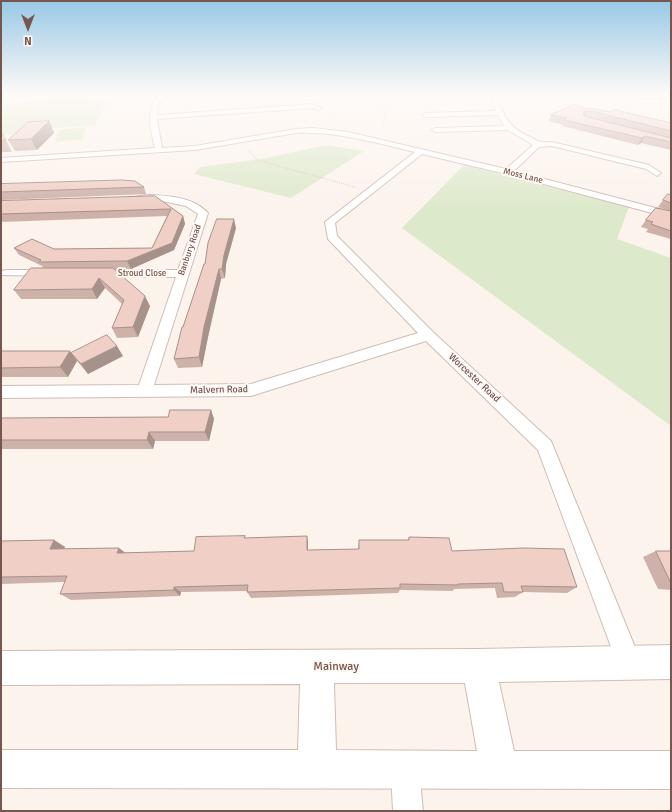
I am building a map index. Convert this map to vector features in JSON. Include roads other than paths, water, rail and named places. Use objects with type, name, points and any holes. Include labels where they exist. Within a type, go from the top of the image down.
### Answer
[{"type":"street","points":[[156,133],[159,152]]},
{"type":"street","name":"Moss Lane","points":[[1,160],[159,152],[202,147],[285,133]]},
{"type":"street","name":"Moss Lane","points":[[338,133],[508,172],[671,215]]},
{"type":"street","points":[[516,133],[531,139],[538,145]]},
{"type":"street","points":[[508,172],[538,145],[552,144],[649,166],[657,173]]},
{"type":"street","name":"Worcester Road","points":[[421,151],[330,222],[332,237],[428,335],[545,446],[629,662]]},
{"type":"street","name":"Banbury Road","points":[[124,200],[162,198],[189,204],[203,214],[144,392]]},
{"type":"street","points":[[6,273],[59,273]]},
{"type":"street","name":"Stroud Close","points":[[90,273],[182,274]]},
{"type":"street","name":"Malvern Road","points":[[1,392],[251,390],[428,335]]},
{"type":"street","name":"Mainway","points":[[1,668],[479,666],[671,662]]},
{"type":"street","points":[[479,666],[499,770]]},
{"type":"street","points":[[317,667],[317,770]]},
{"type":"street","points":[[1,769],[671,770]]},
{"type":"street","points":[[406,770],[408,811]]}]
